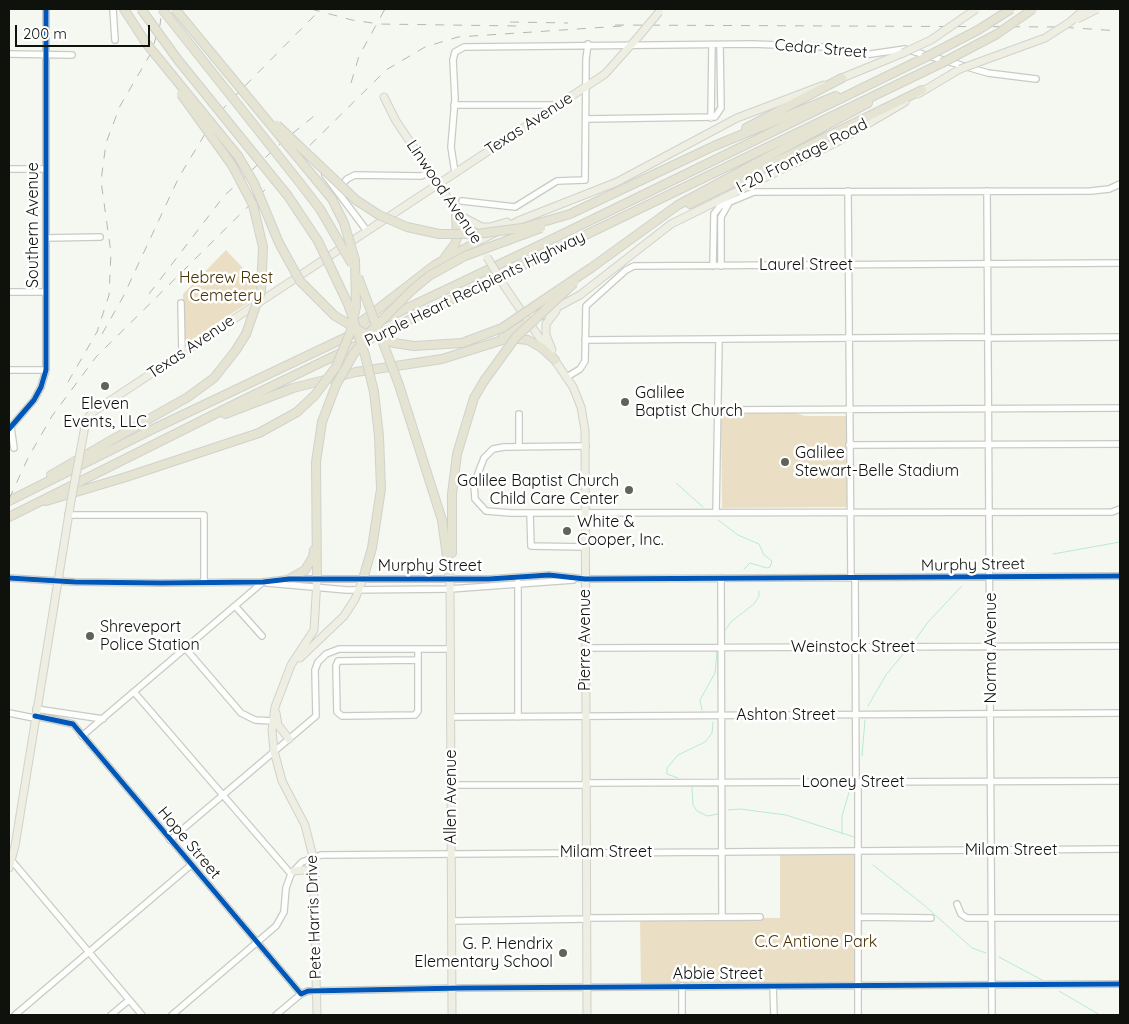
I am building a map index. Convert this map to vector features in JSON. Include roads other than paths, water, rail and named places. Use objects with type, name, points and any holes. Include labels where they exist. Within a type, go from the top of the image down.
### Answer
[{"type":"highway","points":[[11,500],[197,391],[226,365],[250,324],[257,305],[263,274],[261,234],[246,189],[124,9]]},
{"type":"highway","points":[[141,9],[178,60],[279,184],[302,216],[339,282],[357,329],[374,392],[379,436],[381,489],[372,548],[363,579]]},
{"type":"highway","points":[[162,9],[300,183],[328,221],[347,253],[364,290],[399,385],[442,520],[450,576]]},
{"type":"highway","points":[[28,507],[259,433],[290,417],[310,401],[326,382],[341,357],[350,333],[356,307],[356,272],[344,223],[323,186],[175,9]]},
{"type":"highway","name":"Purple Heart Recipients Highway","points":[[11,500],[144,433],[894,73],[965,37],[1011,9]]},
{"type":"highway","name":"Purple Heart Recipients Highway","points":[[9,517],[926,71],[997,34],[1033,9]]},
{"type":"highway","points":[[146,43],[238,156],[254,183],[279,243],[300,281],[321,304],[357,329],[378,338],[414,346],[462,343],[502,328],[678,205],[804,139],[926,71]]},
{"type":"highway","points":[[714,146],[894,73]]},
{"type":"highway","points":[[317,579],[316,462],[322,422],[336,385],[353,355],[370,332],[411,291],[429,276],[465,256],[570,214],[714,146],[842,78]]},
{"type":"highway","points":[[638,234],[685,206],[922,90]]},
{"type":"highway","points":[[253,101],[356,200],[379,215],[407,227],[438,234],[477,234],[522,228],[570,214]]},
{"type":"highway","points":[[435,265],[455,244],[458,230],[456,212]]},
{"type":"highway","points":[[332,344],[435,265],[477,242]]},
{"type":"highway","points":[[450,576],[452,494],[457,454],[474,398],[484,381],[516,338],[590,268]]},
{"type":"highway","points":[[485,346],[529,322]]},
{"type":"highway","points":[[197,424],[293,388],[356,372],[434,361],[509,338],[521,338],[536,344],[555,360]]},
{"type":"highway","points":[[289,579],[305,570],[310,564],[316,541]]},
{"type":"main road","points":[[477,242],[538,213],[617,182],[737,118],[842,78],[931,40],[976,9]]},
{"type":"main road","name":"I-20 Frontage Road","points":[[529,322],[574,298],[671,224],[835,143],[922,90],[960,70],[1026,46],[1062,28],[1085,9]]},
{"type":"main road","points":[[1062,28],[1097,9]]},
{"type":"main road","name":"Texas Avenue","points":[[10,864],[68,515],[86,420],[93,412],[609,71],[660,11]]},
{"type":"main road","name":"Linwood Avenue","points":[[384,97],[396,120],[505,287]]},
{"type":"main road","points":[[456,212],[473,224],[486,227],[538,213]]},
{"type":"main road","name":"Pierre Avenue","points":[[505,287],[567,377],[581,407],[586,446],[585,784],[587,1015]]},
{"type":"main road","points":[[555,360],[546,336],[546,324],[551,315],[574,298]]},
{"type":"main road","name":"Allen Avenue","points":[[450,576],[452,1015]]},
{"type":"main road","name":"Pete Harris Drive","points":[[317,579],[314,630],[291,665],[275,708],[273,721],[274,751],[287,795],[308,832],[313,857],[317,1015]]},
{"type":"main road","name":"Pete Harris Drive","points":[[286,678],[306,651],[344,616],[363,579]]},
{"type":"main road","points":[[275,708],[278,725],[289,740]]},
{"type":"main road","points":[[293,873],[304,870],[311,872],[315,877]]},
{"type":"street","name":"Southern Avenue","points":[[10,428],[34,400],[42,387],[46,370],[46,9]]},
{"type":"street","points":[[113,9],[115,40]]},
{"type":"street","points":[[462,201],[515,207],[557,181],[585,180],[588,44]]},
{"type":"street","name":"Cedar Street","points":[[454,104],[454,60],[457,50],[471,47],[588,44],[820,46],[864,55],[905,49],[994,75],[1036,79]]},
{"type":"street","points":[[711,118],[712,45]]},
{"type":"street","points":[[586,119],[711,118],[718,115],[721,108],[720,45]]},
{"type":"street","points":[[9,54],[72,55]]},
{"type":"street","points":[[454,173],[451,153],[454,104],[558,105]]},
{"type":"street","points":[[9,169],[46,169]]},
{"type":"street","points":[[337,191],[347,179],[355,175],[421,176],[430,172]]},
{"type":"street","points":[[325,175],[367,231]]},
{"type":"street","points":[[713,266],[713,216],[720,206],[729,204],[754,192],[1091,191],[1109,189],[1120,184]]},
{"type":"street","points":[[848,191],[850,513],[856,647],[859,851],[858,1015]]},
{"type":"street","name":"Norma Avenue","points":[[987,192],[992,1015]]},
{"type":"street","points":[[721,266],[721,217],[729,204]]},
{"type":"street","points":[[46,238],[100,237]]},
{"type":"street","name":"Laurel Street","points":[[567,377],[584,364],[586,306],[630,268],[1120,263]]},
{"type":"street","points":[[9,292],[46,292]]},
{"type":"street","points":[[181,303],[182,353]]},
{"type":"street","points":[[585,340],[1120,337]]},
{"type":"street","points":[[716,513],[719,340]]},
{"type":"street","points":[[9,370],[46,370]]},
{"type":"street","points":[[718,410],[1120,408]]},
{"type":"street","points":[[519,414],[519,446]]},
{"type":"street","points":[[10,428],[13,448]]},
{"type":"street","points":[[849,446],[989,444],[1108,446],[1120,444]]},
{"type":"street","points":[[586,446],[519,446],[504,447],[491,451],[484,458],[476,478],[474,494],[478,503],[486,511],[530,513],[1112,512],[1120,509]]},
{"type":"street","points":[[530,513],[531,546],[585,547]]},
{"type":"street","points":[[68,515],[204,515],[204,582]]},
{"type":"street","name":"Murphy Street","points":[[9,578],[263,582],[289,579],[450,576],[518,577],[549,575],[585,579]]},
{"type":"street","name":"Murphy Street","points":[[263,582],[317,589],[359,590],[450,589],[585,579],[1120,576]]},
{"type":"street","points":[[518,577],[518,716]]},
{"type":"street","points":[[721,578],[722,916]]},
{"type":"street","points":[[82,736],[236,607],[263,582]]},
{"type":"street","points":[[236,607],[262,636]]},
{"type":"street","name":"Weinstock Street","points":[[586,648],[1120,646]]},
{"type":"street","points":[[186,649],[241,713],[255,720],[273,721]]},
{"type":"street","points":[[418,649],[418,660],[418,711],[415,715],[342,716],[337,712],[336,666],[338,661],[418,660]]},
{"type":"street","points":[[170,840],[316,716],[315,670],[318,662],[326,654],[339,650],[451,649]]},
{"type":"street","points":[[134,692],[222,795],[293,873],[286,888],[282,916],[276,926],[172,1015]]},
{"type":"street","points":[[9,713],[103,719]]},
{"type":"street","name":"Ashton Street","points":[[451,717],[1120,713]]},
{"type":"street","name":"Hope Street","points":[[35,714],[69,722],[301,994]]},
{"type":"street","name":"Looney Street","points":[[451,785],[1120,781]]},
{"type":"street","name":"Milam Street","points":[[293,873],[302,862],[327,854],[1120,849]]},
{"type":"street","points":[[10,864],[89,952],[142,1015]]},
{"type":"street","points":[[15,1015],[191,865]]},
{"type":"street","points":[[958,904],[959,911],[967,918],[1120,918]]},
{"type":"street","points":[[452,920],[760,917]]},
{"type":"street","points":[[859,917],[931,918]]},
{"type":"street","name":"Abbie Street","points":[[317,991],[452,988],[1120,984]]},
{"type":"street","points":[[682,986],[682,1015]]},
{"type":"street","points":[[773,986],[774,1015]]},
{"type":"street","points":[[276,1015],[301,994],[308,990],[317,991]]},
{"type":"street","points":[[111,1015],[129,1000]]},
{"type":"waterway","points":[[676,483],[703,507]]},
{"type":"waterway","points":[[718,520],[738,535],[759,544],[764,555],[772,561],[770,567],[767,568],[750,563],[744,569]]},
{"type":"waterway","points":[[1053,554],[1120,542]]},
{"type":"waterway","points":[[916,639],[928,622],[962,586]]},
{"type":"waterway","points":[[725,630],[732,621],[754,604],[759,596],[759,591]]},
{"type":"waterway","points":[[702,710],[700,700],[715,673],[717,652]]},
{"type":"waterway","points":[[868,706],[886,675],[904,653]]},
{"type":"waterway","points":[[862,756],[865,720]]},
{"type":"waterway","points":[[678,778],[667,774],[667,768],[678,755],[705,742],[712,733],[713,722]]},
{"type":"waterway","points":[[692,787],[693,805],[697,811],[707,816],[718,814]]},
{"type":"waterway","points":[[842,834],[842,816],[850,789]]},
{"type":"waterway","points":[[728,810],[740,809],[786,815],[854,837]]},
{"type":"waterway","points":[[873,865],[924,905],[972,948],[986,953]]},
{"type":"waterway","points":[[999,957],[1042,980]]},
{"type":"waterway","points":[[1059,991],[1100,1015]]},
{"type":"railway","points":[[68,382],[97,332],[109,295],[111,253],[101,181],[106,143],[120,106],[151,53],[160,25],[162,9]]},
{"type":"railway","points":[[311,9],[352,20],[379,24],[518,26]]},
{"type":"railway","points":[[102,334],[123,297],[179,177],[214,119],[321,9]]},
{"type":"railway","points":[[351,83],[359,56],[385,9]]},
{"type":"railway","points":[[510,22],[568,23]]},
{"type":"railway","points":[[615,25],[1060,27],[1120,31]]},
{"type":"railway","points":[[9,499],[28,458],[52,416],[96,357],[386,70],[425,47],[458,37],[622,26]]},
{"type":"railway","points":[[149,294],[224,196],[282,142],[319,112]]},
{"type":"place","name":"Eleven Events, LLC","points":[[105,386]]},
{"type":"place","name":"Galilee Baptist Church","points":[[625,402]]},
{"type":"place","name":"Galilee Stewart-Belle Stadium","points":[[785,462]]},
{"type":"place","name":"Galilee Baptist Church Child Care Center","points":[[629,490]]},
{"type":"place","name":"White & Cooper, Inc.","points":[[567,531]]},
{"type":"place","name":"Shreveport Police Station","points":[[90,636]]},
{"type":"place","name":"G. P. Hendrix Elementary School","points":[[563,953]]},
{"type":"park label","name":"Hebrew Rest Cemetery","points":[[226,287]]},
{"type":"park label","name":"C.C Antione Park","points":[[816,942]]}]
